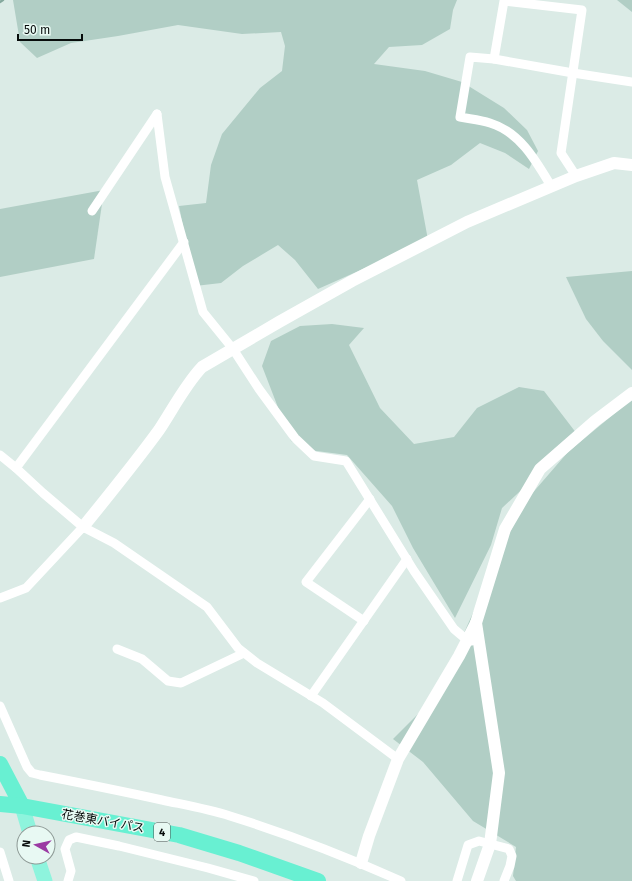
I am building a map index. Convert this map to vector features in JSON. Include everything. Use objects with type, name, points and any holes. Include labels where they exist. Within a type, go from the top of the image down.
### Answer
[{"type":"highway","points":[[0,764],[22,806]]},
{"type":"highway","name":"花巻東バイパス","points":[[0,804],[22,806],[179,835],[239,853],[318,881]]},
{"type":"main road","points":[[22,806],[28,825]]},
{"type":"main road","points":[[40,865],[45,881]]},
{"type":"street","points":[[494,59],[504,1],[582,10],[561,153],[576,176]]},
{"type":"street","points":[[551,186],[533,157],[515,137],[502,128],[490,123],[460,117],[470,57],[494,59],[632,82]]},
{"type":"street","points":[[92,211],[157,114],[165,177],[204,312],[233,349],[259,389],[295,438],[314,456],[346,461],[407,559],[454,629],[473,641]]},
{"type":"street","points":[[0,598],[26,588],[83,526],[119,483],[159,429],[193,377],[202,367],[352,281],[468,222],[576,176],[614,163],[632,165]]},
{"type":"street","points":[[16,468],[184,242]]},
{"type":"street","points":[[476,881],[490,844],[499,773],[473,641],[476,623],[505,529],[540,469],[595,421],[632,393]]},
{"type":"street","points":[[0,456],[83,526],[114,543],[207,607],[238,648],[257,663],[323,703],[398,759]]},
{"type":"street","points":[[364,620],[306,582],[370,499]]},
{"type":"street","points":[[312,696],[407,559]]},
{"type":"street","points":[[361,863],[369,836],[398,759],[473,641]]},
{"type":"street","points":[[118,649],[142,659],[168,681],[181,683],[244,653]]},
{"type":"street","points":[[0,706],[27,767],[32,773],[114,789],[229,816],[292,836],[361,863],[401,881]]},
{"type":"street","points":[[68,881],[71,871],[66,849],[69,840],[76,837],[119,846],[254,881]]},
{"type":"street","points":[[457,881],[468,845],[479,841],[509,849],[512,856],[504,881]]},
{"type":"street","points":[[0,852],[9,881]]},
{"type":"green space","points":[[13,0],[457,0],[453,10],[450,29],[422,45],[389,47],[374,64],[425,71],[462,82],[504,108],[527,130],[538,151],[529,169],[505,153],[480,143],[451,165],[417,180],[428,240],[318,289],[295,260],[278,245],[243,266],[221,283],[195,286],[179,206],[206,203],[211,165],[222,134],[260,88],[282,71],[285,46],[281,32],[242,34],[178,25],[71,43],[37,58],[20,42]]},
{"type":"green space","points":[[617,0],[632,0],[632,12]]},
{"type":"green space","points":[[104,190],[94,259],[0,277],[0,209]]},
{"type":"green space","points":[[632,271],[632,370],[603,341],[586,319],[566,277]]},
{"type":"green space","points":[[332,324],[364,328],[349,345],[380,408],[414,444],[454,437],[477,408],[519,387],[544,391],[577,434],[502,508],[491,545],[455,618],[413,548],[392,506],[347,455],[309,450],[291,441],[262,366],[271,341],[300,326]]},
{"type":"green space","points":[[632,399],[632,881],[516,881],[513,876],[516,847],[473,821],[423,762],[393,739],[439,693],[467,626],[523,504],[568,452]]}]
